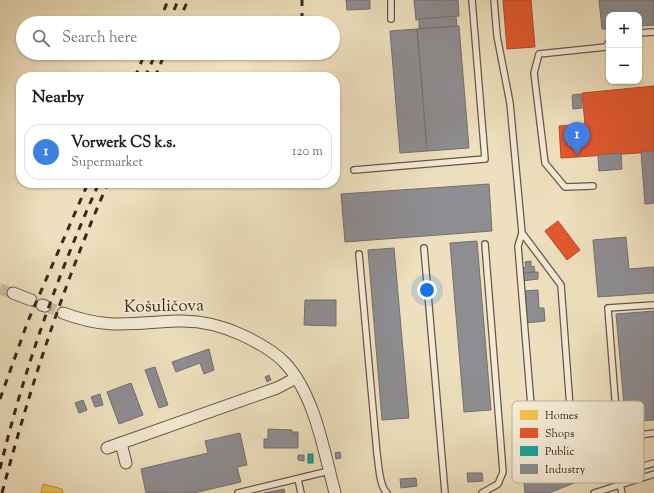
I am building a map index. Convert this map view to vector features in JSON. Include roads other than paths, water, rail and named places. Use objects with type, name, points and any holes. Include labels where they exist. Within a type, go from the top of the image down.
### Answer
[{"type":"street","points":[[13,293],[31,300]]},
{"type":"street","name":"Košuličova","points":[[63,313],[82,320],[106,325],[177,321],[212,324],[248,338],[270,351],[285,364],[296,378],[311,410],[330,471],[335,493]]},
{"type":"street","points":[[107,448],[277,388],[296,378]]},
{"type":"street","points":[[120,443],[126,463]]},
{"type":"lane","points":[[390,0],[391,19]]},
{"type":"lane","points":[[354,170],[485,159],[472,0]]},
{"type":"lane","points":[[494,0],[497,36],[510,102],[522,233],[518,246],[531,401]]},
{"type":"lane","points":[[642,33],[654,32]]},
{"type":"lane","points":[[593,186],[565,187],[545,163],[534,73],[539,54],[606,47]]},
{"type":"lane","points":[[522,233],[561,285],[569,401]]},
{"type":"lane","points":[[482,493],[498,484],[503,472],[485,244]]},
{"type":"lane","points":[[424,248],[444,493]]},
{"type":"lane","points":[[359,254],[377,454],[384,491],[387,493]]},
{"type":"lane","points":[[615,401],[608,308],[654,305]]},
{"type":"lane","points":[[644,434],[654,433]]},
{"type":"lane","points":[[644,467],[654,464]]},
{"type":"lane","points":[[238,493],[330,471]]},
{"type":"lane","points":[[644,477],[654,474]]},
{"type":"lane","points":[[298,478],[301,493]]},
{"type":"lane","points":[[594,493],[626,483]]},
{"type":"lane","points":[[620,485],[622,493]]},
{"type":"tunnel","points":[[0,289],[13,293]]},
{"type":"tunnel","points":[[45,306],[63,313]]},
{"type":"railway","points":[[162,16],[168,0]]},
{"type":"railway","points":[[172,16],[178,0]]},
{"type":"railway","points":[[181,16],[188,0]]},
{"type":"railway","points":[[302,0],[302,16]]},
{"type":"railway","points":[[137,72],[142,60]]},
{"type":"railway","points":[[147,72],[153,60]]},
{"type":"railway","points":[[157,72],[162,60]]},
{"type":"railway","points":[[0,399],[28,321],[86,188]]},
{"type":"railway","points":[[0,469],[19,396],[43,324],[69,252],[97,188]]},
{"type":"railway","points":[[2,493],[24,414],[49,336],[77,259],[106,188]]},
{"type":"place","name":"Vorwerk CS k.s.","points":[[577,155]]}]
